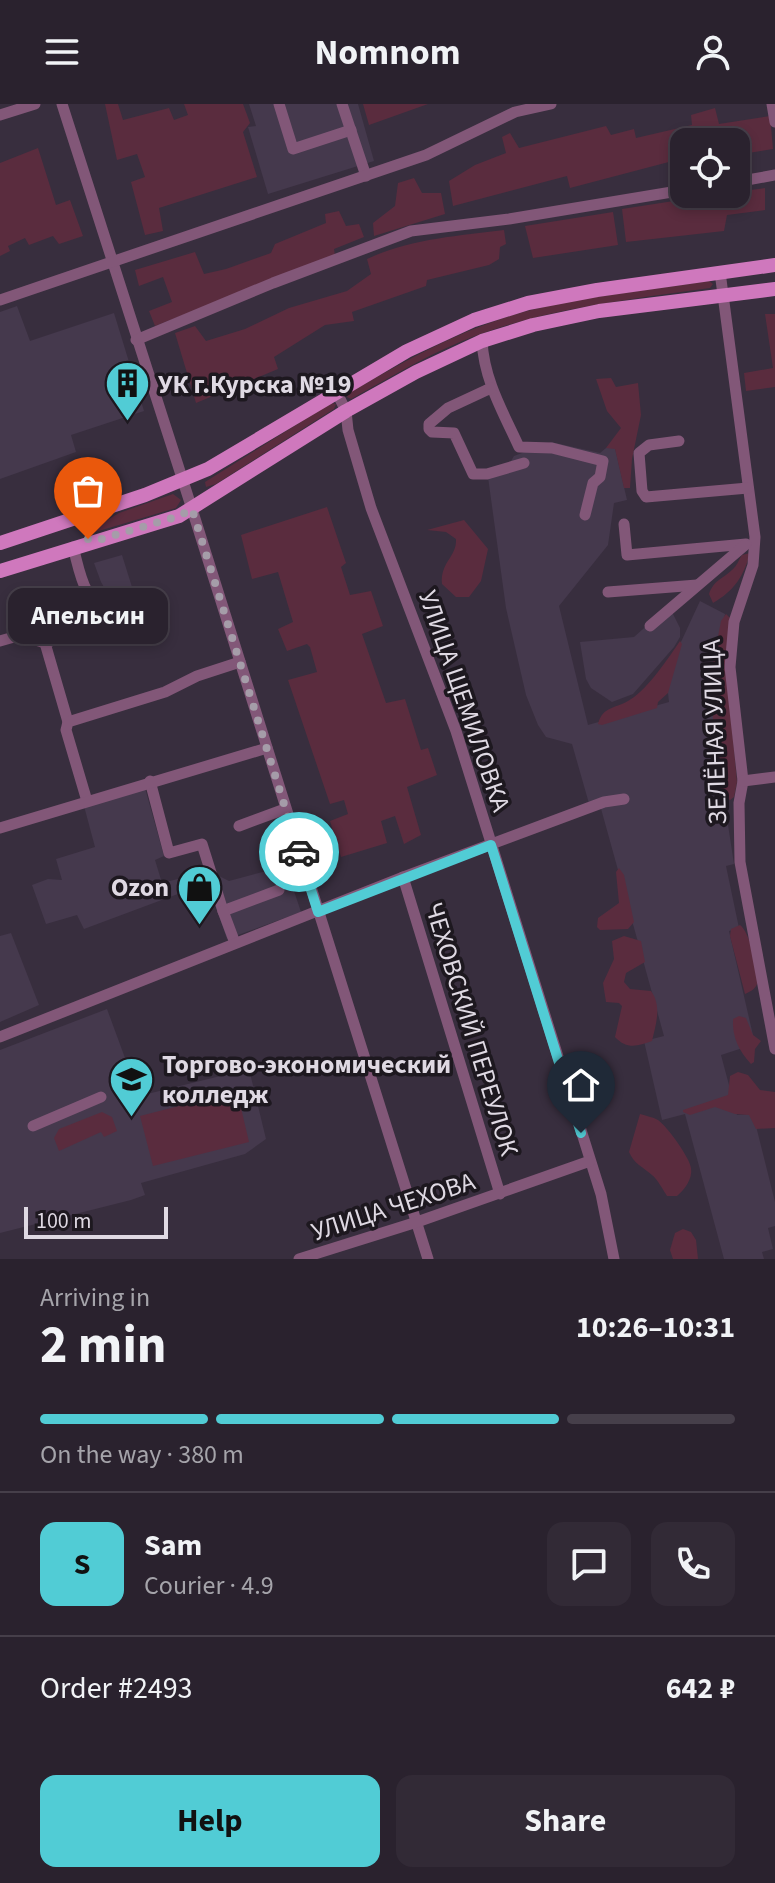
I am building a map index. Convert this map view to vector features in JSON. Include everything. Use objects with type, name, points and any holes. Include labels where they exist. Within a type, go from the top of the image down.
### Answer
[{"type":"main road","points":[[0,543],[182,481],[254,443],[336,391],[454,328],[514,308],[597,290],[775,265]]},
{"type":"main road","points":[[0,571],[179,516],[346,411],[416,372],[482,341],[533,325],[599,311],[775,289]]},
{"type":"main road","points":[[90,514],[84,519],[82,531],[88,539],[95,541]]},
{"type":"main road","points":[[63,523],[75,533],[72,548]]},
{"type":"street","points":[[0,115],[35,104]]},
{"type":"street","points":[[62,104],[428,1259]]},
{"type":"street","points":[[279,104],[293,149],[351,130]]},
{"type":"street","points":[[342,104],[366,176]]},
{"type":"street","points":[[0,300],[426,155],[515,112],[551,104]]},
{"type":"street","points":[[772,104],[775,122]]},
{"type":"street","points":[[750,179],[775,175]]},
{"type":"street","points":[[136,340],[273,283],[411,231],[523,217],[670,192]]},
{"type":"street","name":"ЗЕЛЁНАЯ УЛИЦА","points":[[720,272],[748,488],[753,565],[734,622],[730,645],[743,781],[739,803],[740,862],[775,1049]]},
{"type":"street","points":[[482,341],[483,360],[491,388],[519,447],[552,448],[603,461],[600,477],[593,483],[585,515]]},
{"type":"street","points":[[491,388],[448,408],[429,424],[429,429],[432,432],[454,433],[473,474],[487,474],[524,463]]},
{"type":"street","name":"УЛИЦА ЩЕМИЛОВКА","points":[[336,391],[346,411],[348,430],[371,508],[456,731],[601,1194],[614,1259]]},
{"type":"street","points":[[679,441],[649,445],[639,453],[642,491],[646,497],[748,488]]},
{"type":"street","points":[[624,524],[627,555],[750,540]]},
{"type":"street","points":[[650,626],[750,540]]},
{"type":"street","points":[[0,641],[21,635],[45,643],[98,625],[100,615],[96,599],[87,591],[72,548]]},
{"type":"street","points":[[608,592],[698,585]]},
{"type":"street","points":[[45,643],[87,801]]},
{"type":"street","points":[[68,722],[165,692],[197,676],[240,662]]},
{"type":"street","points":[[0,828],[267,748]]},
{"type":"street","points":[[743,781],[775,777]]},
{"type":"street","points":[[150,781],[169,853],[202,844],[235,943]]},
{"type":"street","points":[[0,1037],[403,877],[604,802],[624,799]]},
{"type":"street","points":[[239,826],[285,809]]},
{"type":"street","name":"ЧЕХОВСКИЙ ПЕРЕУЛОК","points":[[403,877],[500,1194]]},
{"type":"street","points":[[223,911],[279,890]]},
{"type":"street","points":[[33,1126],[101,1097]]},
{"type":"street","name":"УЛИЦА ЧЕХОВА","points":[[299,1259],[417,1222],[590,1161]]},
{"type":"shaded area","points":[[105,104],[118,104],[123,120],[169,108],[174,120],[188,115],[184,104],[243,104],[250,123],[243,132],[257,177],[159,208],[163,231],[145,235],[131,182],[145,177],[137,154],[117,160]]},
{"type":"shaded area","points":[[249,104],[358,104],[374,161],[268,194],[248,127],[256,126]]},
{"type":"shaded area","points":[[363,104],[428,104],[369,125]]},
{"type":"shaded area","points":[[715,108],[719,124],[770,116],[773,149],[750,153],[750,128],[679,128],[692,125],[691,115]]},
{"type":"shaded area","points":[[606,126],[611,135],[634,129],[636,138],[670,130],[670,162],[570,188],[567,176],[453,206],[449,181],[475,165],[506,153],[502,137],[510,133],[519,148]]},
{"type":"shaded area","points":[[38,148],[56,205],[70,200],[83,236],[59,244],[53,236],[29,245],[25,238],[8,246],[10,251],[0,256],[0,163]]},
{"type":"shaded area","points":[[414,178],[422,193],[441,193],[445,214],[374,236],[373,223],[395,206],[398,183]]},
{"type":"shaded area","points":[[765,188],[765,210],[727,215],[724,231],[626,242],[622,209],[670,202],[670,208],[750,208],[750,190]]},
{"type":"shaded area","points":[[339,211],[346,226],[359,224],[364,237],[334,249],[335,256],[155,326],[149,311],[172,302],[163,277],[139,286],[135,270],[195,252],[204,274],[226,269],[271,253],[275,244],[326,223],[325,214]]},
{"type":"shaded area","points":[[613,212],[618,245],[533,258],[525,226]]},
{"type":"shaded area","points":[[504,230],[506,244],[500,247],[499,259],[489,265],[427,280],[426,286],[352,312],[354,321],[325,325],[274,357],[278,369],[196,403],[175,333],[195,326],[206,341],[245,329],[289,308],[347,291],[371,274],[367,259],[383,252],[434,239]]},
{"type":"shaded area","points":[[709,281],[713,284],[710,288],[583,307],[521,321],[460,342],[351,399],[347,397],[413,357],[503,318],[572,301]]},
{"type":"shaded area","points":[[17,306],[30,341],[114,313],[144,411],[71,435],[76,452],[0,479],[0,312]]},
{"type":"shaded area","points":[[765,314],[775,314],[775,387],[746,391],[744,373],[773,368]]},
{"type":"shaded area","points":[[611,378],[616,387],[638,383],[641,415],[630,488],[624,488],[615,449],[606,448],[621,428],[607,411],[596,379]]},
{"type":"shaded area","points":[[331,403],[336,404],[334,409],[216,484],[206,487],[205,482]]},
{"type":"shaded area","points":[[551,442],[600,453],[606,448],[615,448],[627,500],[614,503],[608,545],[559,606],[588,725],[669,702],[667,684],[674,657],[700,601],[725,614],[712,687],[721,779],[734,864],[726,866],[739,928],[729,931],[755,1044],[721,1055],[737,1115],[753,1114],[775,1202],[775,1226],[768,1228],[773,1249],[762,1252],[764,1259],[724,1259],[685,1114],[662,1120],[644,1041],[664,1036],[600,805],[590,807],[572,744],[546,737],[526,695],[506,608],[488,477],[512,469],[514,456]]},
{"type":"shaded area","points":[[173,494],[181,500],[176,508],[92,533],[94,528],[119,513]]},
{"type":"shaded area","points":[[327,507],[346,563],[341,567],[350,595],[371,591],[383,626],[362,634],[386,703],[405,699],[421,750],[428,748],[437,775],[407,787],[421,835],[404,844],[395,816],[381,821],[387,843],[341,857],[330,821],[348,814],[344,800],[330,804],[288,680],[317,672],[310,647],[307,644],[287,651],[278,629],[293,622],[278,572],[252,579],[241,535]]},
{"type":"shaded area","points":[[464,520],[488,549],[481,581],[469,597],[456,597],[442,584],[442,576],[456,539],[446,532],[427,530]]},
{"type":"shaded area","points":[[750,553],[737,582],[713,603],[709,594],[714,585],[734,568],[742,555]]},
{"type":"shaded area","points":[[122,555],[141,616],[138,618],[140,626],[121,632],[112,601],[94,563]]},
{"type":"shaded area","points":[[669,606],[680,628],[680,637],[633,694],[612,702],[591,688],[586,679],[580,642],[634,637]]},
{"type":"shaded area","points":[[726,614],[730,618],[726,661],[737,782],[734,797],[730,800],[722,795],[709,684],[721,621]]},
{"type":"shaded area","points":[[680,641],[682,644],[668,693],[658,702],[657,708],[598,724],[603,713],[626,702],[644,688]]},
{"type":"shaded area","points":[[145,788],[164,856],[155,860],[162,883],[205,872],[229,881],[270,870],[266,853],[280,849],[301,912],[227,939],[210,890],[202,885],[84,929],[77,915],[46,924],[32,885],[48,879],[62,880],[56,859],[95,847],[84,806]]},
{"type":"shaded area","points":[[619,868],[624,875],[634,922],[628,929],[600,930],[597,927],[598,918],[619,903],[616,872]]},
{"type":"shaded area","points":[[740,925],[750,942],[758,975],[756,986],[745,994],[730,936],[731,929]]},
{"type":"shaded area","points":[[11,933],[39,1005],[0,1022],[0,936]]},
{"type":"shaded area","points":[[624,936],[641,941],[645,962],[626,973],[624,982],[630,989],[651,991],[657,1009],[652,1041],[637,1045],[624,1044],[615,1037],[622,1006],[606,1002],[603,983],[614,959],[612,941]]},
{"type":"shaded area","name":"Торгово-экономический колледж","points":[[107,1009],[139,1096],[249,1069],[266,1139],[245,1154],[141,1183],[145,1195],[131,1200],[0,1233],[0,1050]]},
{"type":"shaded area","points":[[739,1016],[746,1018],[753,1035],[761,1041],[751,1064],[735,1038],[733,1019]]},
{"type":"shaded area","points":[[738,1072],[748,1075],[760,1090],[775,1092],[775,1128],[756,1129],[749,1115],[715,1107],[690,1115],[683,1112],[728,1095],[730,1076]]},
{"type":"shaded area","points":[[237,1091],[249,1142],[153,1166],[140,1116]]},
{"type":"shaded area","points":[[102,1112],[112,1117],[117,1131],[104,1137],[101,1132],[59,1151],[54,1138],[59,1129]]},
{"type":"shaded area","points":[[640,1114],[662,1123],[690,1163],[689,1180],[677,1196],[667,1196],[654,1177],[629,1152]]},
{"type":"shaded area","points":[[683,1229],[691,1232],[696,1240],[698,1259],[673,1259],[670,1250],[675,1233]]},
{"type":"way so far","points":[[88,539],[95,541],[179,516],[192,509],[299,852]]},
{"type":"place","name":"УК г.Курска №19","points":[[127,423]]},
{"type":"place","name":"Апельсин","points":[[88,539]]},
{"type":"place","name":"Ozon","points":[[200,926]]},
{"type":"place","name":"Торгово-экономический колледж","points":[[131,1118]]},
{"type":"route","points":[[299,852],[318,912],[491,845],[581,1133]]}]
